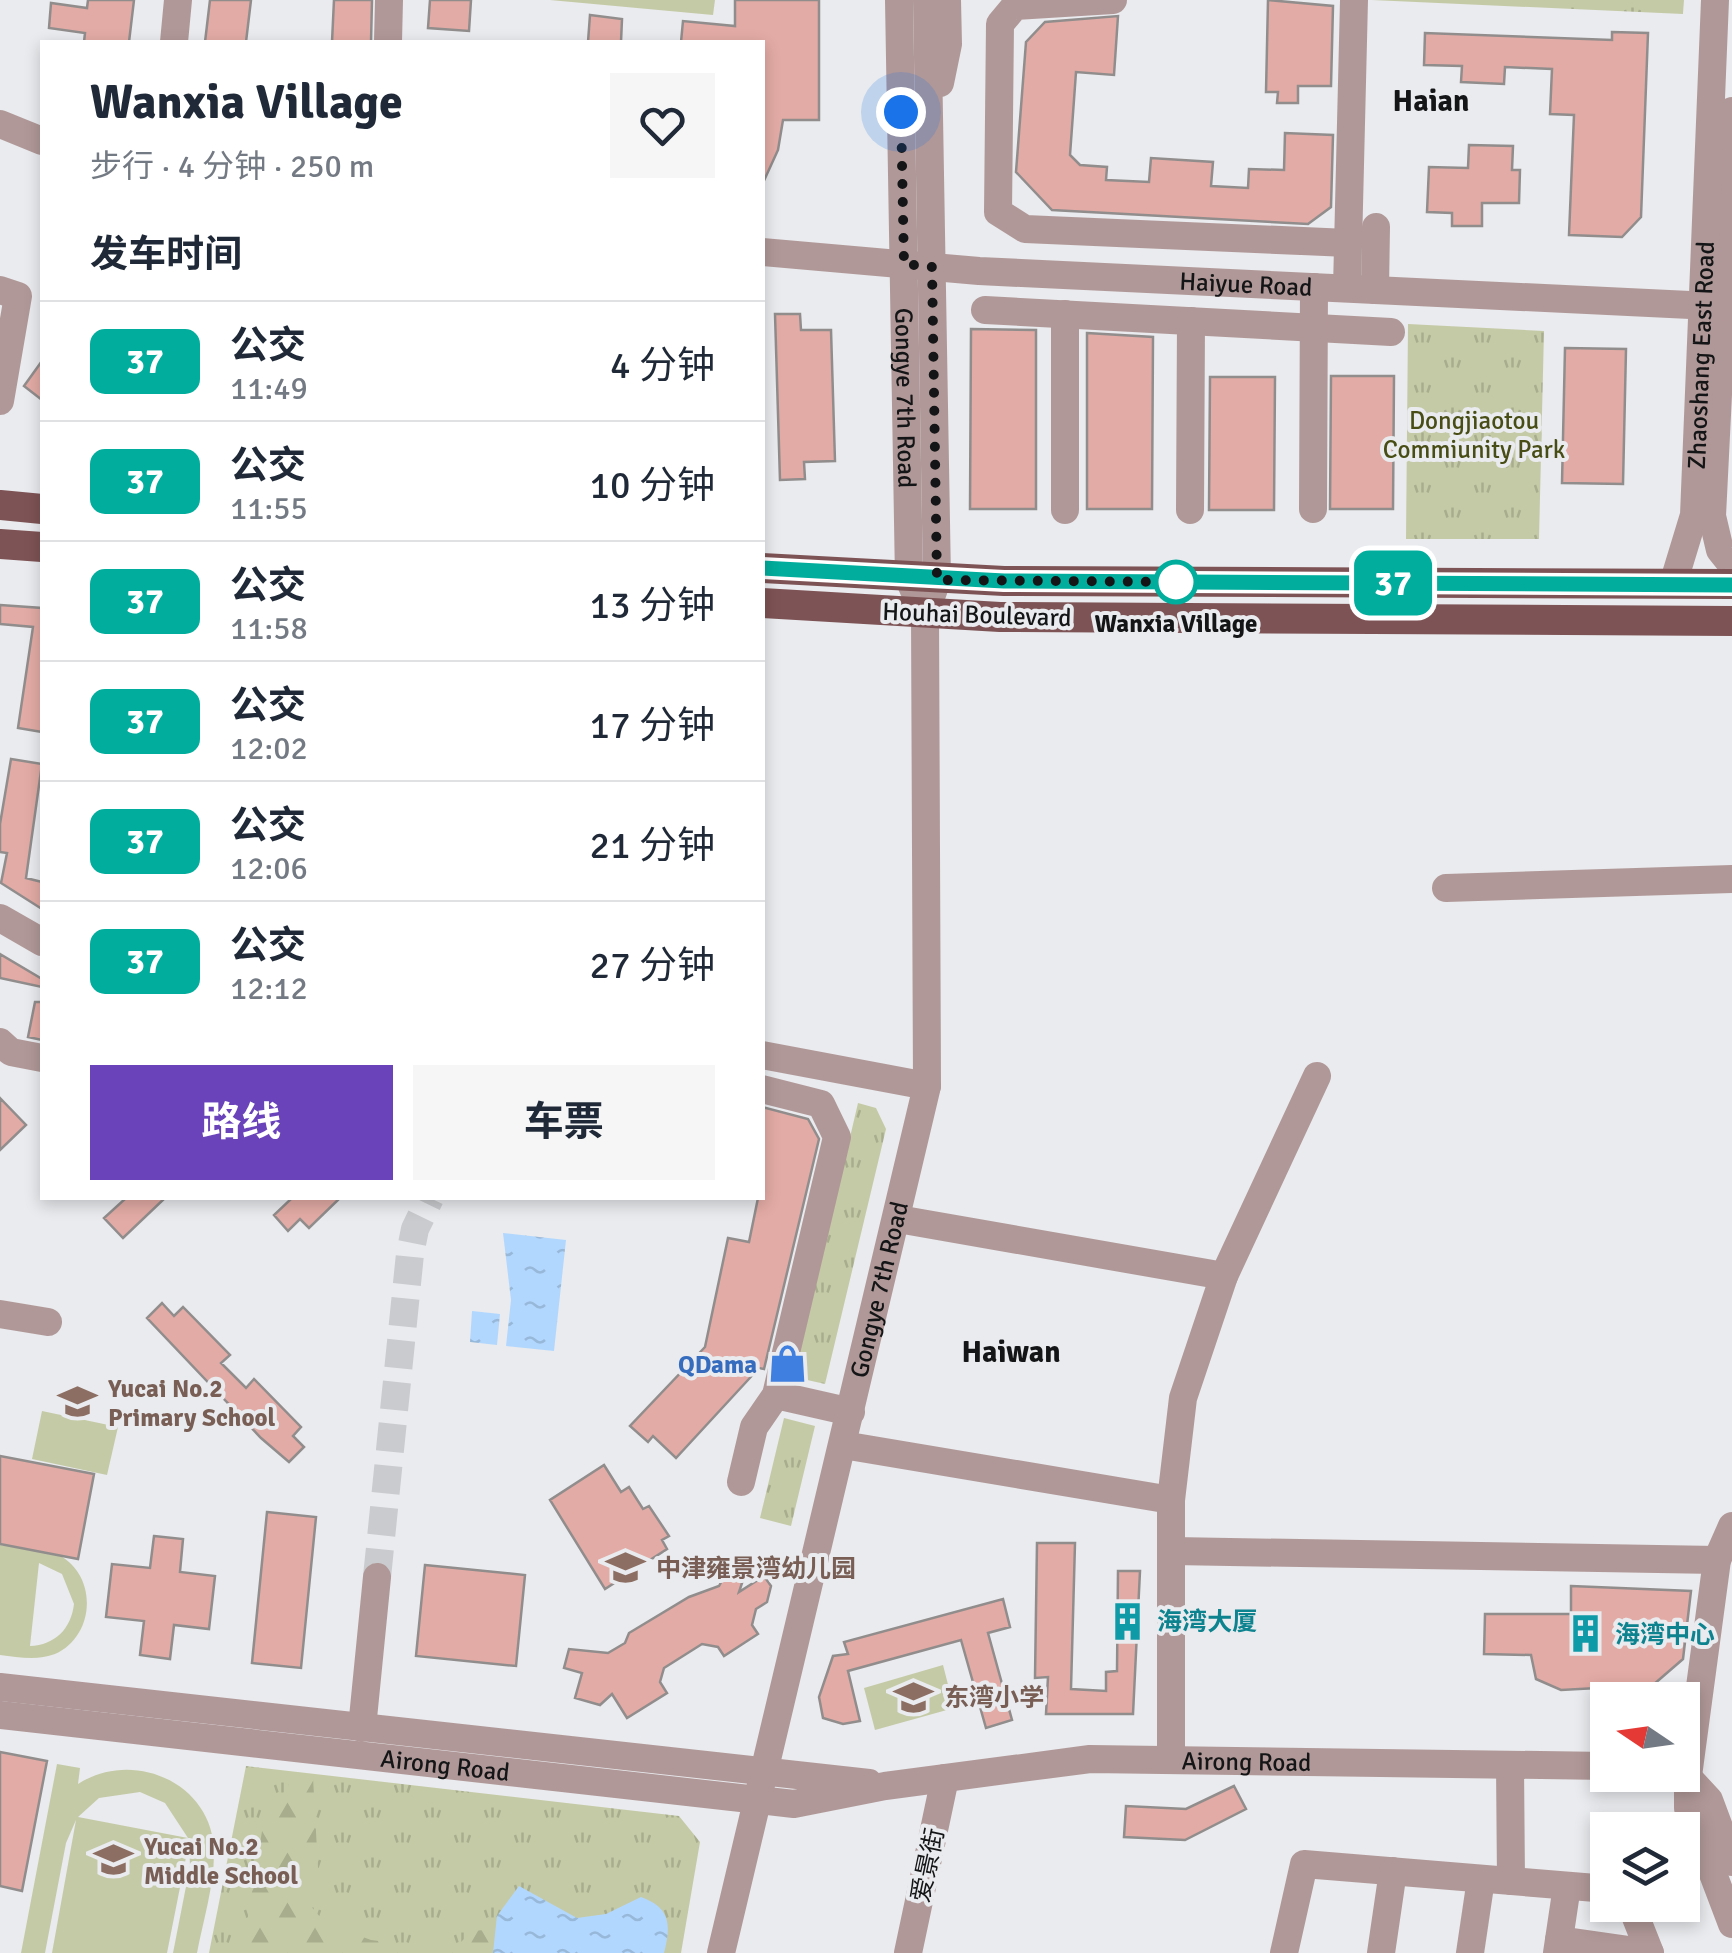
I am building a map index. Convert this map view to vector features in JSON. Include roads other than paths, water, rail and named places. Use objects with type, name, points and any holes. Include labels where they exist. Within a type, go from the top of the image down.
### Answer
[{"type":"main road","points":[[0,505],[40,509]]},
{"type":"main road","points":[[0,544],[37,546]]},
{"type":"main road","name":"Houhai Boulevard","points":[[765,568],[923,579],[1732,584]]},
{"type":"main road","name":"Houhai Boulevard","points":[[765,604],[925,614],[1732,621]]},
{"type":"street","points":[[174,40],[178,0]]},
{"type":"street","points":[[388,40],[389,0]]},
{"type":"street","name":"Gongye 7th Road","points":[[721,1953],[927,1086],[925,614],[904,264],[899,0]]},
{"type":"street","name":"Gongye 7th Road","points":[[923,579],[932,267],[927,0]]},
{"type":"street","points":[[930,138],[948,44],[947,0]]},
{"type":"street","points":[[1113,0],[1015,6],[1000,24],[998,212],[1025,230],[1348,243]]},
{"type":"street","points":[[1354,0],[1348,243],[1361,289]]},
{"type":"street","name":"Zhaoshang East Road","points":[[1673,584],[1694,515],[1721,306],[1715,0]]},
{"type":"street","name":"Zhaoshang East Road","points":[[1732,111],[1712,516],[1720,550],[1732,565]]},
{"type":"street","points":[[0,124],[40,140]]},
{"type":"street","points":[[1361,289],[1376,227]]},
{"type":"street","name":"Haiyue Road","points":[[765,252],[932,267],[1721,306]]},
{"type":"street","points":[[1313,509],[1314,287]]},
{"type":"street","points":[[0,290],[18,296],[0,401]]},
{"type":"street","points":[[986,310],[1391,332]]},
{"type":"street","points":[[1065,314],[1065,510]]},
{"type":"street","points":[[1190,510],[1191,321]]},
{"type":"street","points":[[0,555],[37,546]]},
{"type":"street","points":[[1446,888],[1732,879]]},
{"type":"street","points":[[0,918],[40,941]]},
{"type":"street","points":[[0,1042],[11,1052],[40,1058]]},
{"type":"street","points":[[765,1056],[927,1086]]},
{"type":"street","points":[[1170,1758],[1171,1500],[1183,1398],[1224,1276],[1318,1076]]},
{"type":"street","points":[[742,1482],[754,1427],[776,1394],[837,1137],[821,1104],[765,1090]]},
{"type":"street","points":[[898,1219],[1224,1276]]},
{"type":"street","points":[[0,1314],[48,1322]]},
{"type":"street","points":[[776,1394],[851,1412]]},
{"type":"street","points":[[843,1445],[1171,1500]]},
{"type":"street","points":[[1699,1682],[1717,1560],[1732,1526]]},
{"type":"street","points":[[1173,1551],[1717,1560]]},
{"type":"street","points":[[362,1728],[377,1577]]},
{"type":"street","name":"Airong Road","points":[[0,1687],[186,1721],[762,1789]]},
{"type":"street","name":"Airong Road","points":[[0,1715],[362,1728],[762,1789],[819,1803],[885,1786],[1090,1759],[1590,1766]]},
{"type":"street","points":[[1510,1765],[1511,1882]]},
{"type":"street","name":"爱景街","points":[[908,1953],[945,1778]]},
{"type":"street","points":[[1700,1790],[1709,1800],[1732,1862]]},
{"type":"street","points":[[1687,1792],[1688,1808],[1732,1924]]},
{"type":"street","points":[[1284,1953],[1304,1864],[1590,1888]]},
{"type":"street","points":[[1381,1953],[1393,1872]]},
{"type":"street","points":[[1470,1953],[1481,1879]]},
{"type":"street","points":[[1567,1886],[1558,1946],[1650,1953],[1638,1922]]},
{"type":"water","points":[[503,1233],[566,1240],[554,1351],[506,1346],[511,1300]]},
{"type":"water","points":[[472,1311],[500,1314],[497,1345],[470,1342]]},
{"type":"water","points":[[519,1886],[577,1918],[606,1914],[641,1897],[651,1901],[663,1912],[668,1926],[664,1953],[493,1953],[497,1916]]},
{"type":"tunnel","points":[[377,1577],[410,1254],[415,1229],[429,1200]]},
{"type":"place","name":"Wanxia Village","points":[[1176,582]]},
{"type":"place","name":"QDama","points":[[787,1364]]},
{"type":"place","name":"Yucai No.2 Primary School","points":[[78,1402]]},
{"type":"place","name":"中津雍景湾幼儿园","points":[[626,1568]]},
{"type":"place","name":"海湾大厦","points":[[1127,1621]]},
{"type":"place","name":"海湾中心","points":[[1585,1634]]},
{"type":"place","name":"东湾小学","points":[[914,1697]]},
{"type":"place","name":"Yucai No.2 Middle School","points":[[114,1860]]},
{"type":"district","name":"Haian","points":[[1431,101]]},
{"type":"district","name":"Haiwan","points":[[1011,1352]]},
{"type":"park label","name":"Dongjiaotou Commiunity Park","points":[[1474,434]]}]
